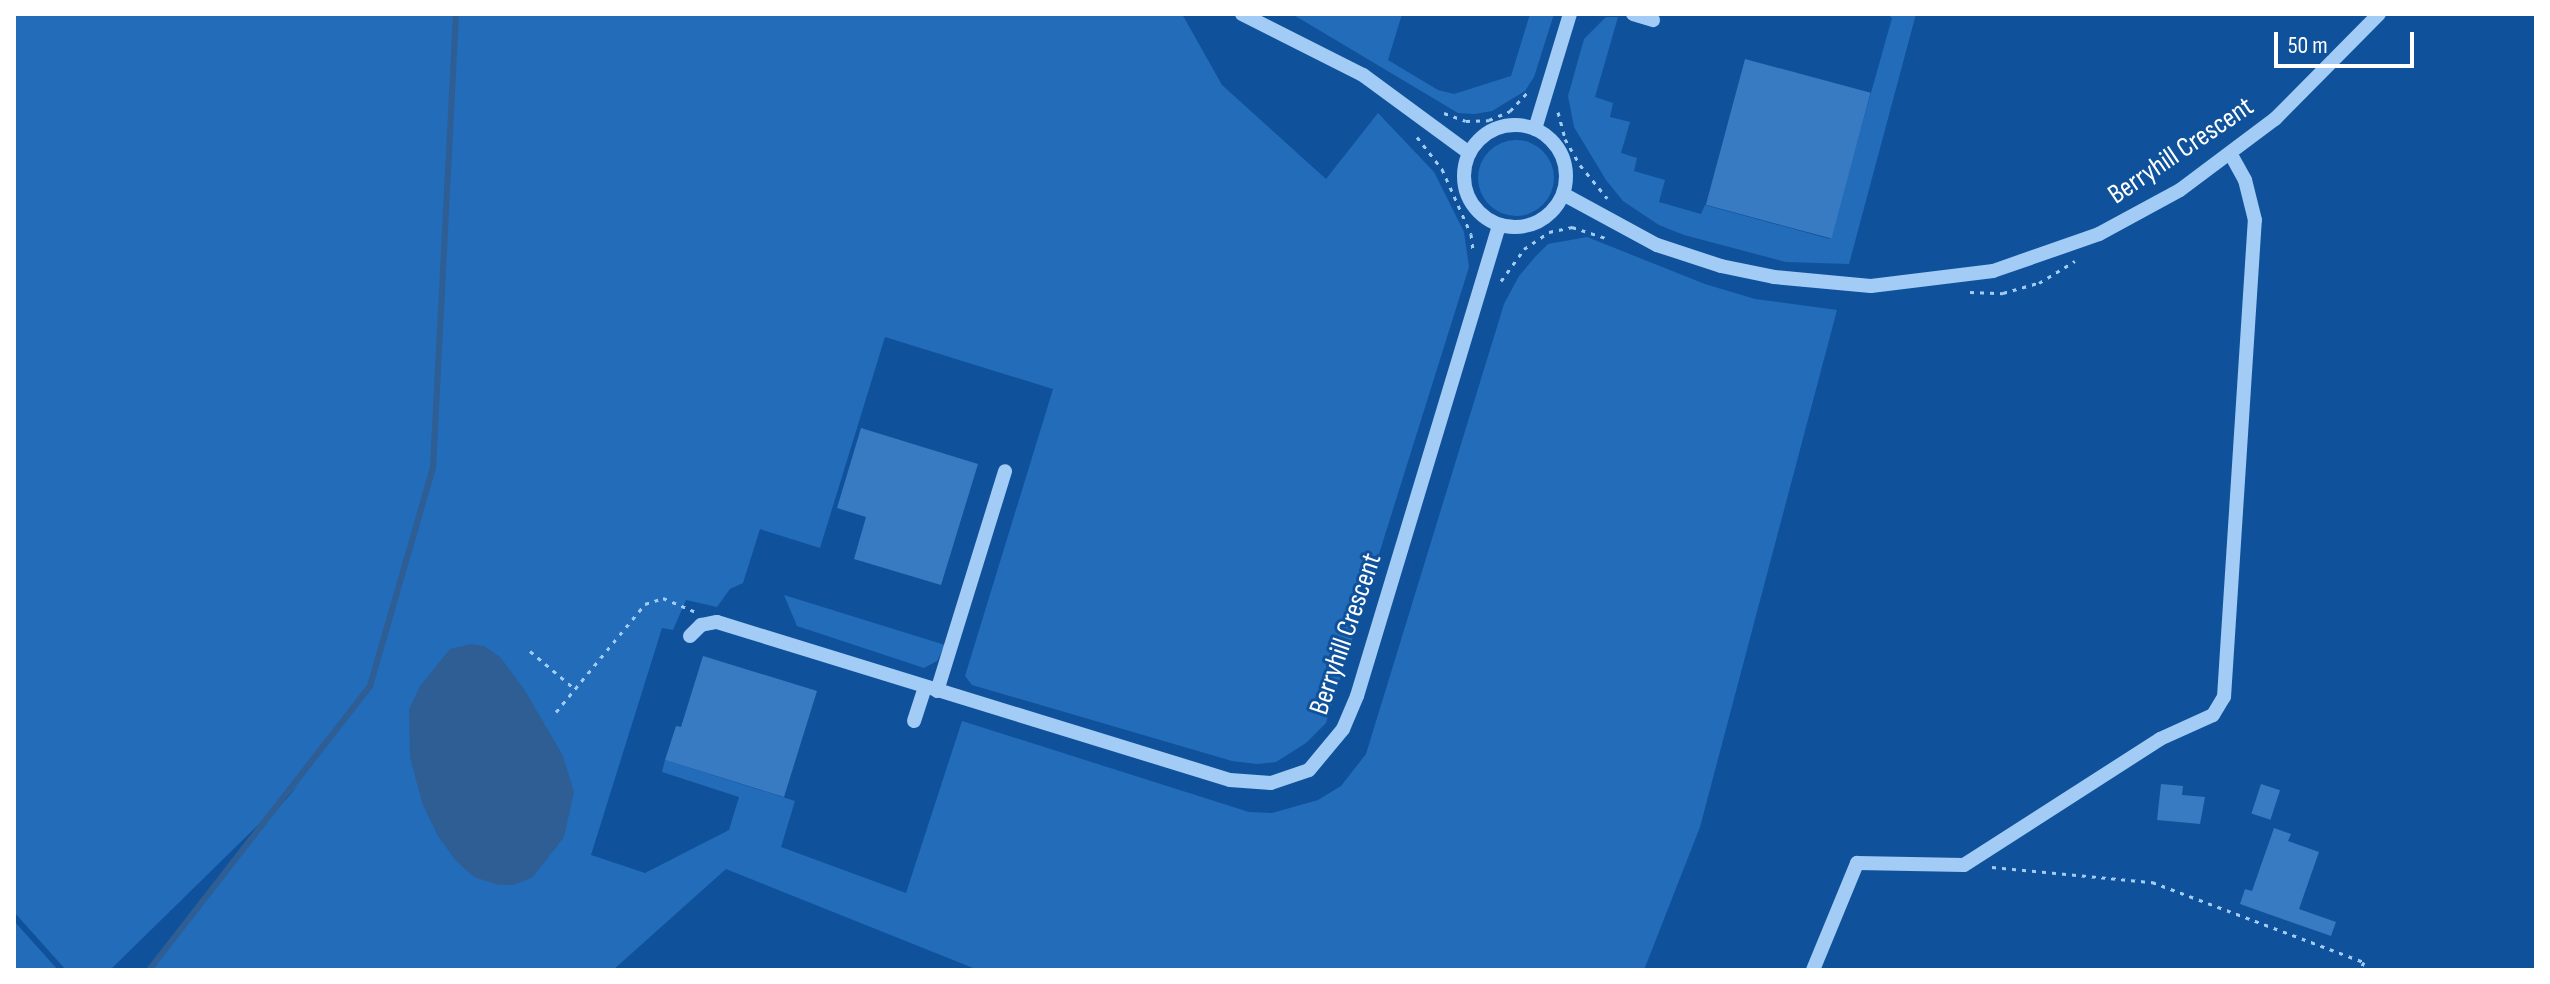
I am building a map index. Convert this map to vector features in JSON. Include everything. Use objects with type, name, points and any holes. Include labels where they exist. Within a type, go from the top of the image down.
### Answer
[{"type":"street","points":[[1242,14],[1363,75],[1469,153]]},
{"type":"street","points":[[1535,129],[1570,14]]},
{"type":"street","points":[[1633,14],[1653,20]]},
{"type":"street","name":"Berryhill Crescent","points":[[1563,194],[1615,226],[1688,257],[1774,277],[1871,286],[1960,277],[2028,261],[2130,218],[2231,155],[2319,78],[2379,14]]},
{"type":"street","points":[[1505,126],[1535,129],[1548,138],[1564,164],[1563,194],[1544,219],[1530,225],[1499,225],[1483,217],[1471,204],[1465,188],[1464,170],[1469,153],[1491,131],[1505,126]]},
{"type":"street","points":[[1813,970],[1857,863],[1964,865],[2160,739],[2213,715],[2224,697],[2255,220],[2245,180],[2231,155]]},
{"type":"street","name":"Berryhill Crescent","points":[[717,622],[1230,780],[1271,783],[1309,770],[1343,729],[1357,696],[1499,225]]},
{"type":"street","points":[[914,721],[931,689],[1005,471]]},
{"type":"street","points":[[690,636],[701,625],[717,622]]},
{"type":"path","points":[[1440,110],[1466,121],[1489,120],[1518,104],[1535,81]]},
{"type":"path","points":[[1559,100],[1565,139],[1580,165],[1611,202]]},
{"type":"path","points":[[1415,135],[1433,155],[1459,206],[1471,234],[1474,260]]},
{"type":"path","points":[[1478,294],[1494,299],[1512,262],[1549,232],[1572,227],[1609,239]]},
{"type":"path","points":[[1963,292],[2003,293],[2039,283],[2080,258]]},
{"type":"path","points":[[556,712],[645,604],[654,600],[672,600],[717,622]]},
{"type":"path","points":[[530,651],[575,689]]},
{"type":"path","points":[[1964,865],[2152,882],[2364,962],[2360,970]]},
{"type":"shaded area","points":[[14,14],[1182,14],[1222,85],[1326,179],[1378,113],[1434,172],[1464,232],[1469,267],[1326,723],[1306,743],[1276,762],[1257,764],[1232,761],[972,685],[965,676],[1053,389],[885,337],[820,548],[760,529],[743,583],[730,589],[717,607],[686,600],[673,630],[662,628],[591,855],[645,873],[729,830],[739,797],[662,772],[665,760],[795,801],[781,847],[906,893],[962,721],[1249,812],[1272,813],[1318,800],[1341,786],[1366,754],[1504,304],[1519,276],[1548,244],[1587,237],[1705,284],[1755,299],[1837,310],[1700,827],[1644,970],[978,970],[726,869],[613,970],[149,970],[258,831],[297,787],[110,970],[66,970],[14,912]]},
{"type":"shaded area","points":[[1292,14],[1402,14],[1388,60],[1438,90],[1454,94],[1511,76],[1530,14],[1554,14],[1534,77],[1525,91],[1492,111],[1475,114],[1458,113]]},
{"type":"shaded area","points":[[1887,14],[1916,14],[1849,264],[1786,262],[1684,235],[1659,225],[1623,201],[1606,180],[1574,127],[1568,96],[1584,39],[1606,17],[1618,17],[1595,97],[1613,103],[1610,117],[1630,122],[1621,153],[1637,158],[1634,171],[1665,180],[1659,202],[1701,214],[1705,205],[1830,239],[1892,18]]},
{"type":"shaded area","points":[[1524,140],[1537,146],[1548,157],[1554,178],[1552,193],[1537,210],[1524,216],[1508,216],[1495,210],[1480,193],[1478,170],[1484,157],[1501,142]]},
{"type":"shaded area","points":[[784,595],[945,645],[937,661],[924,668],[797,626]]},
{"type":"shaded area","points":[[471,644],[484,646],[500,657],[524,689],[563,756],[574,792],[564,837],[533,877],[514,885],[499,885],[474,877],[456,861],[438,836],[423,805],[410,758],[409,709],[420,686],[450,649]]},
{"type":"shaded area","points":[[14,921],[58,970],[14,970]]},
{"type":"building","points":[[1745,59],[1871,93],[1831,239],[1706,205]]},
{"type":"building","points":[[861,428],[978,464],[941,585],[854,559],[866,517],[837,508]]},
{"type":"building","points":[[703,656],[817,691],[784,797],[665,760],[676,726],[681,727]]},
{"type":"building","points":[[2161,784],[2183,786],[2182,795],[2205,797],[2200,824],[2157,820]]},
{"type":"building","points":[[2261,784],[2280,790],[2270,820],[2251,813]]},
{"type":"building","points":[[2274,828],[2291,834],[2288,841],[2319,852],[2299,909],[2336,922],[2331,936],[2240,904],[2245,889],[2252,891]]},
{"type":"waterway","points":[[149,970],[370,686],[433,468],[456,14]]}]
